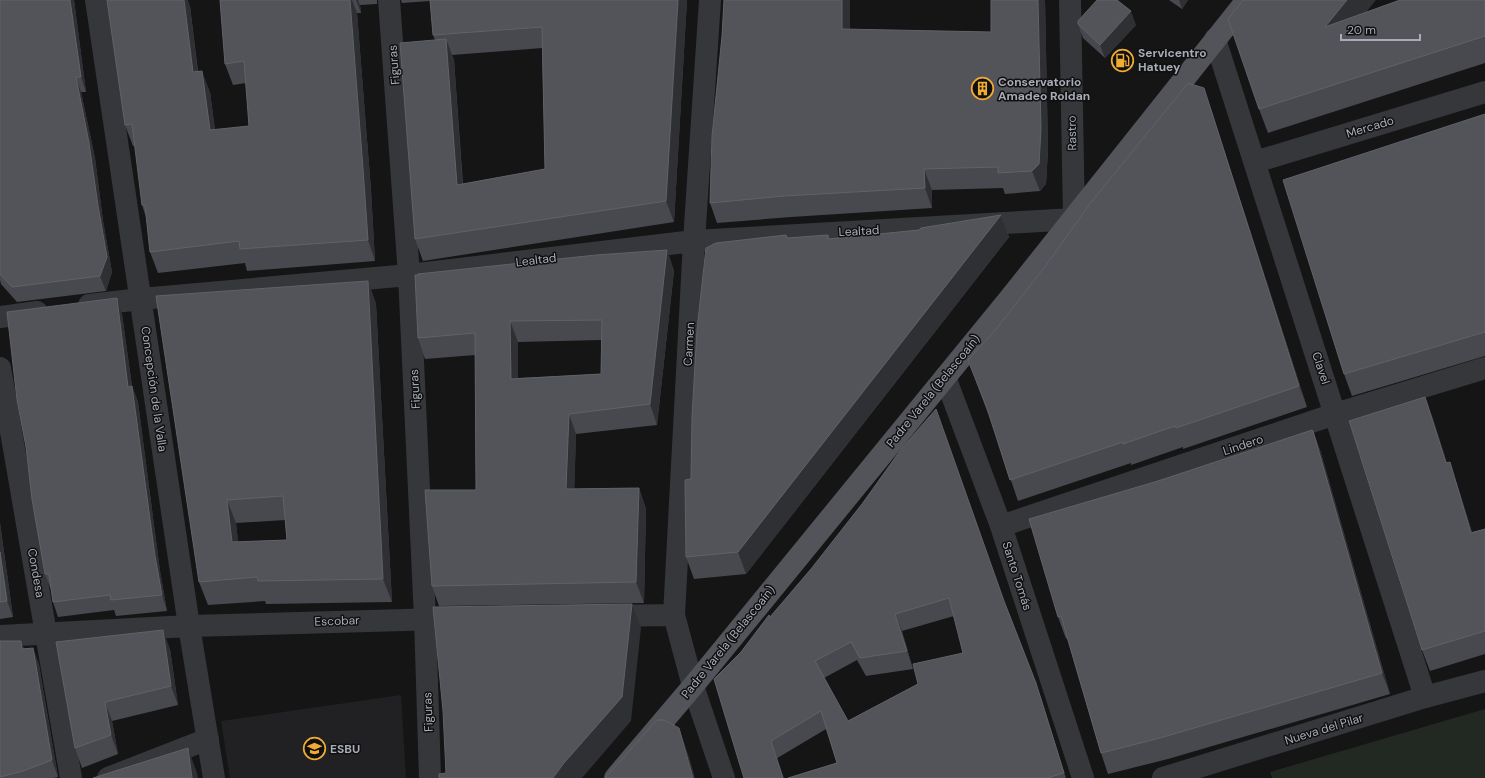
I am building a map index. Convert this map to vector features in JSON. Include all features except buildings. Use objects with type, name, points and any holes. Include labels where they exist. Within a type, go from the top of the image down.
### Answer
[{"type":"main road","name":"Padre Varela (Belascoaín)","points":[[615,778],[693,686],[1074,219],[1247,0]]},
{"type":"street","name":"Concepción de la Valla","points":[[96,0],[189,626],[214,778]]},
{"type":"street","name":"Figuras","points":[[390,0],[409,275],[425,619],[430,778]]},
{"type":"street","name":"Carmen","points":[[710,0],[694,241],[674,615],[693,686],[724,778]]},
{"type":"street","name":"Rastro","points":[[1070,0],[1074,219]]},
{"type":"street","name":"Clavel","points":[[1215,39],[1425,697]]},
{"type":"street","name":"Mercado","points":[[1255,162],[1485,92]]},
{"type":"street","name":"Lealtad","points":[[0,317],[141,299],[409,275],[694,241],[1074,219]]},
{"type":"street","name":"Condesa","points":[[0,368],[71,778]]},
{"type":"street","name":"Lindero","points":[[1001,526],[1335,414],[1485,368]]},
{"type":"street","name":"Santo Tomás","points":[[945,377],[1001,526],[1083,778]]},
{"type":"street","points":[[588,616],[674,615]]},
{"type":"street","name":"Escobar","points":[[0,636],[189,626],[456,618]]},
{"type":"street","name":"Nueva del Pilar","points":[[1163,778],[1425,697],[1485,681]]},
{"type":"street","points":[[108,778],[208,739]]},
{"type":"shaded area","name":"ESBU","points":[[401,695],[406,778],[230,778],[221,721]]},
{"type":"shaded area","points":[[1485,709],[1485,778],[1272,778],[1270,772]]},
{"type":"place","name":"Servicentro Hatuey","points":[[1123,60]]},
{"type":"place","name":"Conservatorio Amadeo Roldan","points":[[982,89]]},
{"type":"place","name":"ESBU","points":[[315,749]]}]
